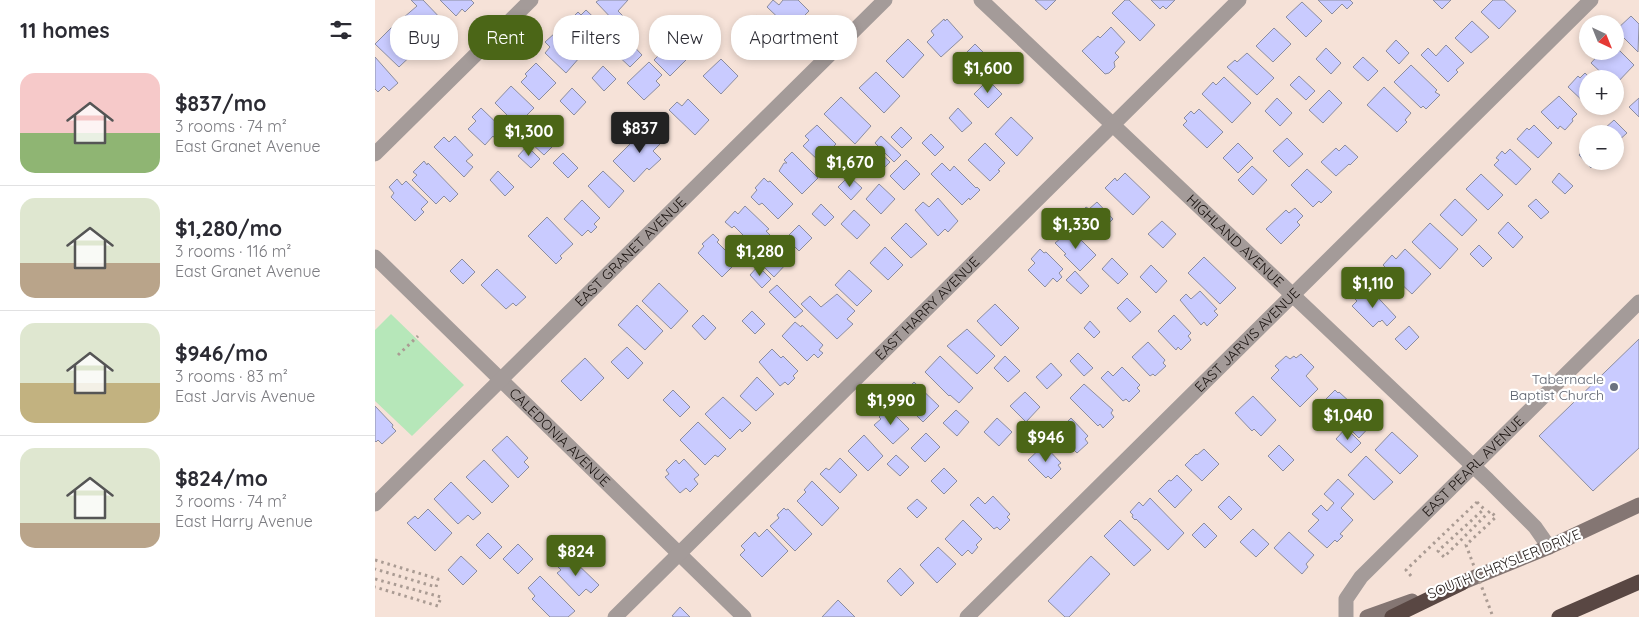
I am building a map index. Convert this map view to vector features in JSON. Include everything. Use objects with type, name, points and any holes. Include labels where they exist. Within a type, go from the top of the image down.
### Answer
[{"type":"highway","points":[[1559,617],[1639,582]]},
{"type":"highway","points":[[1392,617],[1462,583]]},
{"type":"main road","name":"SOUTH CHRYSLER DRIVE","points":[[1367,617],[1462,583],[1549,547],[1639,505]]},
{"type":"street","points":[[375,154],[531,0]]},
{"type":"street","name":"EAST GRANET AVENUE","points":[[375,504],[885,0]]},
{"type":"street","name":"HIGHLAND AVENUE","points":[[981,0],[1472,466],[1535,527],[1549,547]]},
{"type":"street","name":"EAST HARRY AVENUE","points":[[615,617],[1239,0]]},
{"type":"street","name":"EAST JARVIS AVENUE","points":[[967,617],[1591,0]]},
{"type":"street","name":"CALEDONIA AVENUE","points":[[375,257],[744,617]]},
{"type":"street","name":"EAST PEARL AVENUE","points":[[1346,617],[1346,599],[1361,578],[1639,302]]},
{"type":"path","points":[[398,355],[418,336]]},
{"type":"path","points":[[1406,570],[1477,502],[1484,509],[1438,551],[1444,557],[1490,511],[1496,517],[1466,545],[1493,617]]},
{"type":"path","points":[[375,560],[438,579],[436,587],[375,569]]},
{"type":"path","points":[[1400,565],[1411,576]]},
{"type":"path","points":[[375,579],[441,597],[438,606],[375,587]]},
{"type":"green space","points":[[391,314],[464,385],[412,436],[375,401],[375,330]]},
{"type":"building","points":[[411,0],[423,0],[437,15],[406,15],[417,6]]},
{"type":"building","points":[[440,0],[471,0],[474,3],[465,12],[462,9],[455,15]]},
{"type":"building","points":[[599,0],[628,0],[618,11],[622,15],[608,15],[596,2]]},
{"type":"building","points":[[773,0],[779,5],[783,0],[798,0],[809,11],[805,15],[775,15],[767,7]]},
{"type":"building","points":[[1035,0],[1056,0],[1046,10]]},
{"type":"building","points":[[1125,0],[1129,0],[1155,25],[1140,41],[1112,13]]},
{"type":"building","points":[[1151,0],[1175,0],[1166,9],[1163,6],[1160,9]]},
{"type":"building","points":[[1318,0],[1350,0],[1353,3],[1347,9],[1342,4],[1332,14]]},
{"type":"building","points":[[1433,0],[1451,0],[1442,9]]},
{"type":"building","points":[[1493,0],[1504,0],[1516,11],[1499,29],[1481,12]]},
{"type":"building","points":[[1302,2],[1322,21],[1306,37],[1286,17]]},
{"type":"building","points":[[586,10],[591,15],[581,15]]},
{"type":"building","points":[[1631,16],[1639,24],[1638,52],[1624,38],[1624,23]]},
{"type":"building","points":[[944,19],[945,21],[947,19],[963,37],[941,57],[927,42],[934,35],[931,31]]},
{"type":"building","points":[[1472,21],[1489,37],[1471,53],[1455,38]]},
{"type":"building","points":[[1111,27],[1125,42],[1115,53],[1119,57],[1114,62],[1115,67],[1105,74],[1082,51]]},
{"type":"building","points":[[1274,28],[1291,44],[1273,62],[1256,46]]},
{"type":"building","points":[[390,29],[390,58],[375,44]]},
{"type":"building","points":[[553,35],[553,60],[577,60],[566,73],[545,53],[550,47],[545,42]]},
{"type":"building","points":[[908,39],[924,55],[903,78],[886,61]]},
{"type":"building","points":[[1396,40],[1409,53],[1399,64],[1386,51]]},
{"type":"building","points":[[975,44],[984,53],[971,66],[962,57]]},
{"type":"building","points":[[1446,45],[1464,63],[1456,70],[1458,72],[1448,82],[1421,55],[1428,48],[1436,56]]},
{"type":"building","points":[[1326,48],[1341,63],[1331,74],[1316,59]]},
{"type":"building","points":[[1247,53],[1274,78],[1257,95],[1227,67],[1235,60],[1237,62]]},
{"type":"building","points":[[1624,55],[1634,65],[1624,76],[1624,70],[1598,70],[1591,63],[1594,60],[1624,60]]},
{"type":"building","points":[[375,57],[398,83],[389,91],[384,86],[378,92],[375,89]]},
{"type":"building","points":[[1363,57],[1378,71],[1368,81],[1353,67]]},
{"type":"building","points":[[721,59],[738,76],[721,94],[703,76]]},
{"type":"building","points":[[392,60],[406,60],[399,67]]},
{"type":"building","points":[[623,60],[637,60],[630,67]]},
{"type":"building","points":[[654,60],[686,60],[670,76]]},
{"type":"building","points":[[649,62],[662,75],[656,81],[660,85],[644,100],[627,83]]},
{"type":"building","points":[[536,63],[556,83],[539,100],[521,82],[527,76],[525,74]]},
{"type":"building","points":[[1411,65],[1437,90],[1435,92],[1440,95],[1426,109],[1423,106],[1421,108],[1394,82]]},
{"type":"building","points":[[603,66],[616,79],[604,91],[592,78]]},
{"type":"building","points":[[876,72],[900,96],[884,113],[859,88]]},
{"type":"building","points":[[1299,76],[1315,91],[1306,100],[1290,85]]},
{"type":"building","points":[[1224,77],[1251,103],[1232,123],[1202,94],[1213,82],[1216,85]]},
{"type":"building","points":[[1579,77],[1579,97],[1568,87]]},
{"type":"building","points":[[988,80],[1002,94],[988,108],[974,94]]},
{"type":"building","points":[[511,86],[534,108],[517,125],[495,103]]},
{"type":"building","points":[[1384,87],[1411,113],[1405,120],[1407,122],[1397,132],[1367,105]]},
{"type":"building","points":[[572,88],[586,102],[574,115],[560,101]]},
{"type":"building","points":[[1329,90],[1342,103],[1323,123],[1309,110]]},
{"type":"building","points":[[1559,96],[1577,114],[1565,130],[1560,126],[1558,129],[1541,112]]},
{"type":"building","points":[[841,97],[871,126],[855,144],[824,114]]},
{"type":"building","points":[[1277,98],[1292,113],[1280,126],[1265,111]]},
{"type":"building","points":[[1639,98],[1639,117],[1629,107]]},
{"type":"building","points":[[688,99],[709,120],[695,135],[669,110],[677,102],[682,106]]},
{"type":"building","points":[[481,108],[508,134],[499,143],[493,136],[485,145],[468,129],[476,121],[472,117]]},
{"type":"building","points":[[958,108],[972,123],[962,132],[949,118]]},
{"type":"building","points":[[1199,109],[1223,132],[1207,148],[1183,125],[1187,121],[1184,118],[1191,111],[1194,114]]},
{"type":"building","points":[[1011,117],[1033,138],[1017,156],[995,134]]},
{"type":"building","points":[[1614,120],[1619,125],[1608,125]]},
{"type":"building","points":[[650,124],[665,139],[653,151],[661,159],[649,170],[647,168],[634,182],[613,161]]},
{"type":"building","points":[[817,125],[836,144],[819,161],[803,146],[809,140],[805,136]]},
{"type":"building","points":[[1534,125],[1552,143],[1538,158],[1517,139],[1527,128],[1529,130]]},
{"type":"building","points":[[901,127],[912,138],[902,148],[891,137]]},
{"type":"building","points":[[540,133],[553,146],[544,155],[531,143]]},
{"type":"building","points":[[931,134],[944,147],[935,156],[922,143]]},
{"type":"building","points":[[455,136],[473,155],[466,161],[473,167],[464,177],[434,147],[444,137],[449,142]]},
{"type":"building","points":[[881,136],[901,155],[894,162],[875,143]]},
{"type":"building","points":[[1287,138],[1303,154],[1289,167],[1273,151]]},
{"type":"building","points":[[985,143],[1005,163],[990,181],[968,160]]},
{"type":"building","points":[[1238,143],[1253,158],[1238,173],[1223,158]]},
{"type":"building","points":[[1345,145],[1358,157],[1336,176],[1321,162],[1336,148],[1339,151]]},
{"type":"building","points":[[527,146],[540,159],[531,168],[518,156]]},
{"type":"building","points":[[1510,149],[1531,169],[1516,185],[1494,165],[1499,160],[1496,158],[1502,151],[1505,154]]},
{"type":"building","points":[[877,150],[890,162],[876,176],[863,163]]},
{"type":"building","points":[[792,152],[818,178],[802,194],[779,171],[784,163],[787,163],[784,160]]},
{"type":"building","points":[[563,153],[578,168],[568,178],[553,163]]},
{"type":"building","points":[[906,160],[920,174],[904,190],[890,176]]},
{"type":"building","points":[[424,161],[458,194],[450,202],[444,196],[436,204],[412,180],[417,175],[413,172]]},
{"type":"building","points":[[942,163],[950,171],[954,166],[980,190],[962,205],[931,174]]},
{"type":"building","points":[[1252,166],[1267,180],[1253,195],[1238,180]]},
{"type":"building","points":[[1307,169],[1332,192],[1321,203],[1319,201],[1313,207],[1291,185]]},
{"type":"building","points":[[498,171],[514,187],[505,196],[490,180]]},
{"type":"building","points":[[603,171],[624,191],[609,208],[588,186]]},
{"type":"building","points":[[1125,173],[1150,197],[1133,215],[1105,188],[1115,178],[1117,181]]},
{"type":"building","points":[[1559,173],[1573,186],[1565,194],[1552,182]]},
{"type":"building","points":[[1481,174],[1503,195],[1488,210],[1466,189]]},
{"type":"building","points":[[849,176],[862,188],[851,200],[838,187]]},
{"type":"building","points":[[764,178],[768,182],[770,181],[793,204],[778,219],[762,203],[759,205],[751,197],[757,190],[755,188]]},
{"type":"building","points":[[397,179],[402,185],[406,181],[428,202],[421,209],[424,212],[415,221],[391,197],[394,193],[389,187]]},
{"type":"building","points":[[879,184],[895,199],[881,214],[866,199]]},
{"type":"building","points":[[938,198],[958,221],[948,232],[945,229],[938,236],[915,210],[923,202],[929,207]]},
{"type":"building","points":[[1455,199],[1477,220],[1462,236],[1440,215]]},
{"type":"building","points":[[1536,199],[1549,212],[1541,219],[1528,206]]},
{"type":"building","points":[[582,200],[600,218],[594,224],[597,227],[591,233],[588,230],[582,236],[564,219]]},
{"type":"building","points":[[1097,202],[1113,219],[1096,236],[1078,216],[1086,207],[1089,209]]},
{"type":"building","points":[[821,204],[834,217],[825,226],[812,214]]},
{"type":"building","points":[[745,206],[769,229],[766,231],[774,239],[764,249],[757,242],[753,245],[734,226],[732,228],[725,222],[735,211],[738,214]]},
{"type":"building","points":[[1295,208],[1303,216],[1297,222],[1300,225],[1281,244],[1266,229],[1286,210],[1289,213]]},
{"type":"building","points":[[854,210],[870,225],[857,239],[841,224]]},
{"type":"building","points":[[547,217],[573,244],[560,256],[562,258],[556,264],[528,236]]},
{"type":"building","points":[[1162,221],[1176,234],[1163,248],[1148,234]]},
{"type":"building","points":[[1508,222],[1523,237],[1513,248],[1498,233]]},
{"type":"building","points":[[906,223],[927,244],[911,258],[891,238]]},
{"type":"building","points":[[1430,223],[1458,249],[1440,269],[1412,242]]},
{"type":"building","points":[[799,225],[812,238],[799,251],[786,238]]},
{"type":"building","points":[[1071,230],[1096,255],[1080,271],[1055,243]]},
{"type":"building","points":[[713,234],[719,240],[717,242],[737,262],[722,277],[698,253],[704,246],[702,244]]},
{"type":"building","points":[[1479,245],[1492,258],[1483,267],[1470,254]]},
{"type":"building","points":[[885,247],[903,265],[888,280],[870,263]]},
{"type":"building","points":[[1040,249],[1044,253],[1046,252],[1063,269],[1059,273],[1062,277],[1057,282],[1053,278],[1045,287],[1028,270],[1035,263],[1031,259]]},
{"type":"building","points":[[1405,249],[1431,274],[1412,294],[1383,265],[1392,255],[1396,259]]},
{"type":"building","points":[[775,251],[787,263],[774,277],[762,265]]},
{"type":"building","points":[[1204,257],[1236,288],[1220,304],[1188,273]]},
{"type":"building","points":[[1112,258],[1128,274],[1118,284],[1102,269]]},
{"type":"building","points":[[462,259],[475,272],[463,284],[450,271]]},
{"type":"building","points":[[1151,265],[1167,281],[1156,293],[1140,277]]},
{"type":"building","points":[[758,266],[771,279],[762,288],[750,275]]},
{"type":"building","points":[[497,269],[526,297],[516,306],[513,303],[506,309],[481,285]]},
{"type":"building","points":[[849,270],[872,291],[857,306],[835,285]]},
{"type":"building","points":[[1075,271],[1089,286],[1081,294],[1066,280]]},
{"type":"building","points":[[659,283],[688,311],[671,329],[642,301]]},
{"type":"building","points":[[777,285],[803,311],[795,318],[769,292]]},
{"type":"building","points":[[1369,288],[1396,317],[1387,326],[1382,320],[1373,327],[1352,306],[1357,301],[1354,298]]},
{"type":"building","points":[[1200,291],[1217,309],[1214,311],[1218,315],[1207,326],[1204,322],[1201,325],[1180,300],[1186,294],[1191,299]]},
{"type":"building","points":[[837,294],[855,311],[847,319],[853,324],[837,339],[801,304],[810,296],[821,307]]},
{"type":"building","points":[[1127,298],[1141,312],[1130,322],[1117,308]]},
{"type":"building","points":[[995,304],[1019,328],[1001,346],[977,321]]},
{"type":"building","points":[[637,305],[663,331],[645,350],[618,325]]},
{"type":"building","points":[[752,311],[765,324],[755,334],[742,321]]},
{"type":"building","points":[[703,315],[716,328],[705,340],[692,326]]},
{"type":"building","points":[[1174,315],[1191,333],[1188,336],[1191,340],[1181,350],[1178,347],[1176,350],[1158,331]]},
{"type":"building","points":[[1090,321],[1100,332],[1094,338],[1084,328]]},
{"type":"building","points":[[795,322],[801,327],[802,325],[823,345],[819,350],[823,353],[818,358],[814,354],[807,361],[782,336]]},
{"type":"building","points":[[1409,326],[1419,337],[1406,350],[1395,339]]},
{"type":"building","points":[[967,329],[995,356],[977,374],[947,346]]},
{"type":"building","name":"Tabernacle Baptist Church","points":[[1639,339],[1639,448],[1593,491],[1539,436]]},
{"type":"building","points":[[1148,342],[1165,360],[1163,363],[1166,366],[1155,376],[1153,374],[1150,376],[1132,357]]},
{"type":"building","points":[[627,347],[643,363],[628,379],[611,362]]},
{"type":"building","points":[[772,349],[781,358],[783,356],[798,371],[793,376],[795,378],[788,385],[785,382],[780,386],[759,362]]},
{"type":"building","points":[[1078,353],[1093,368],[1084,376],[1070,361]]},
{"type":"building","points":[[1301,354],[1314,367],[1306,376],[1318,389],[1300,407],[1271,378],[1279,370],[1275,366],[1286,356],[1290,359],[1294,356],[1296,358]]},
{"type":"building","points":[[940,356],[973,388],[959,403],[949,396],[925,372]]},
{"type":"building","points":[[1005,356],[1020,371],[1008,382],[994,368]]},
{"type":"building","points":[[585,358],[604,378],[581,401],[561,381]]},
{"type":"building","points":[[1051,363],[1062,375],[1047,389],[1036,377]]},
{"type":"building","points":[[1122,367],[1140,385],[1137,388],[1140,391],[1129,402],[1126,399],[1123,401],[1101,378],[1108,371],[1113,376]]},
{"type":"building","points":[[757,377],[774,394],[756,411],[740,396]]},
{"type":"building","points":[[914,382],[939,406],[923,422],[899,398]]},
{"type":"building","points":[[1084,384],[1113,410],[1111,413],[1114,417],[1103,428],[1100,424],[1098,426],[1070,398]]},
{"type":"building","points":[[673,390],[690,407],[680,417],[663,400]]},
{"type":"building","points":[[1335,390],[1351,403],[1333,421],[1319,406]]},
{"type":"building","points":[[1025,392],[1040,407],[1026,422],[1010,406]]},
{"type":"building","points":[[1253,396],[1276,420],[1261,436],[1254,429],[1252,431],[1235,413]]},
{"type":"building","points":[[723,397],[751,423],[742,432],[740,429],[730,439],[705,414]]},
{"type":"building","points":[[375,406],[393,425],[392,427],[396,431],[382,444],[378,440],[375,441]]},
{"type":"building","points":[[888,408],[909,429],[893,444],[874,425],[881,419],[879,417]]},
{"type":"building","points":[[956,410],[969,422],[957,436],[943,423]]},
{"type":"building","points":[[1362,411],[1374,422],[1359,438],[1347,426]]},
{"type":"building","points":[[997,418],[1012,432],[999,446],[984,432]]},
{"type":"building","points":[[1071,418],[1088,436],[1085,439],[1088,443],[1077,453],[1074,450],[1072,452],[1054,435]]},
{"type":"building","points":[[698,422],[726,449],[718,457],[715,455],[705,465],[680,440]]},
{"type":"building","points":[[1346,428],[1361,443],[1351,453],[1336,439]]},
{"type":"building","points":[[1392,432],[1418,456],[1400,474],[1375,450]]},
{"type":"building","points":[[926,433],[940,447],[925,462],[911,448]]},
{"type":"building","points":[[864,435],[883,456],[868,471],[848,451]]},
{"type":"building","points":[[507,436],[528,458],[524,462],[529,467],[518,478],[492,450]]},
{"type":"building","points":[[1044,445],[1061,463],[1058,465],[1061,469],[1051,479],[1048,476],[1046,478],[1028,460]]},
{"type":"building","points":[[1279,445],[1294,460],[1283,471],[1268,456]]},
{"type":"building","points":[[1204,449],[1219,464],[1202,481],[1185,465]]},
{"type":"building","points":[[896,455],[909,467],[900,476],[887,464]]},
{"type":"building","points":[[1366,456],[1393,482],[1374,500],[1348,475]]},
{"type":"building","points":[[840,458],[857,475],[840,493],[820,474],[826,468],[829,470]]},
{"type":"building","points":[[684,459],[699,475],[694,479],[698,484],[690,492],[686,488],[680,493],[665,477],[669,474],[666,470],[676,460],[679,464]]},
{"type":"building","points":[[484,460],[509,486],[492,503],[466,477]]},
{"type":"building","points":[[944,468],[957,481],[944,494],[931,481]]},
{"type":"building","points":[[1177,475],[1192,490],[1175,508],[1158,491]]},
{"type":"building","points":[[1338,479],[1354,494],[1341,508],[1353,520],[1340,534],[1343,536],[1337,542],[1335,540],[1327,548],[1308,531],[1319,520],[1312,514],[1321,505],[1327,511],[1334,503],[1324,494]]},
{"type":"building","points":[[812,481],[839,508],[822,526],[797,501],[806,492],[804,490]]},
{"type":"building","points":[[451,482],[481,513],[473,520],[468,515],[458,524],[434,499]]},
{"type":"building","points":[[993,496],[1010,514],[1007,517],[1010,520],[1000,530],[997,527],[994,529],[970,505],[978,497],[985,504]]},
{"type":"building","points":[[1229,496],[1242,509],[1231,520],[1218,507]]},
{"type":"building","points":[[1150,498],[1184,533],[1168,550],[1132,517],[1133,515],[1130,512],[1139,502],[1143,506]]},
{"type":"building","points":[[917,499],[927,508],[917,518],[907,508]]},
{"type":"building","points":[[784,508],[788,509],[812,534],[795,551],[770,526],[779,518],[777,515]]},
{"type":"building","points":[[428,509],[452,533],[435,551],[407,523],[415,516],[418,519]]},
{"type":"building","points":[[963,520],[982,539],[976,545],[978,547],[972,554],[968,550],[962,556],[945,539]]},
{"type":"building","points":[[1120,520],[1151,550],[1134,566],[1104,536]]},
{"type":"building","points":[[1204,523],[1217,536],[1205,548],[1192,535]]},
{"type":"building","points":[[767,529],[788,551],[762,577],[740,555],[745,550],[741,546],[755,532],[759,537]]},
{"type":"building","points":[[1253,529],[1269,544],[1256,557],[1240,542]]},
{"type":"building","points":[[1289,532],[1314,555],[1306,564],[1308,567],[1302,574],[1274,548]]},
{"type":"building","points":[[488,533],[502,547],[490,559],[476,545]]},
{"type":"building","points":[[518,544],[533,559],[518,574],[503,559]]},
{"type":"building","points":[[938,547],[956,564],[937,583],[920,565]]},
{"type":"building","points":[[461,556],[477,571],[463,585],[448,570]]},
{"type":"building","points":[[1091,556],[1110,574],[1069,617],[1065,617],[1048,601]]},
{"type":"building","points":[[565,558],[569,562],[572,559],[599,585],[591,593],[586,589],[579,596],[557,573],[561,570],[557,566]]},
{"type":"building","points":[[900,568],[914,583],[901,596],[887,581]]},
{"type":"building","points":[[540,576],[575,611],[568,617],[550,617],[532,599],[535,596],[528,588]]},
{"type":"building","points":[[838,600],[855,617],[822,617]]},
{"type":"building","points":[[680,607],[690,617],[672,616]]},
{"type":"place","name":"Tabernacle Baptist Church","points":[[1614,387]]}]
